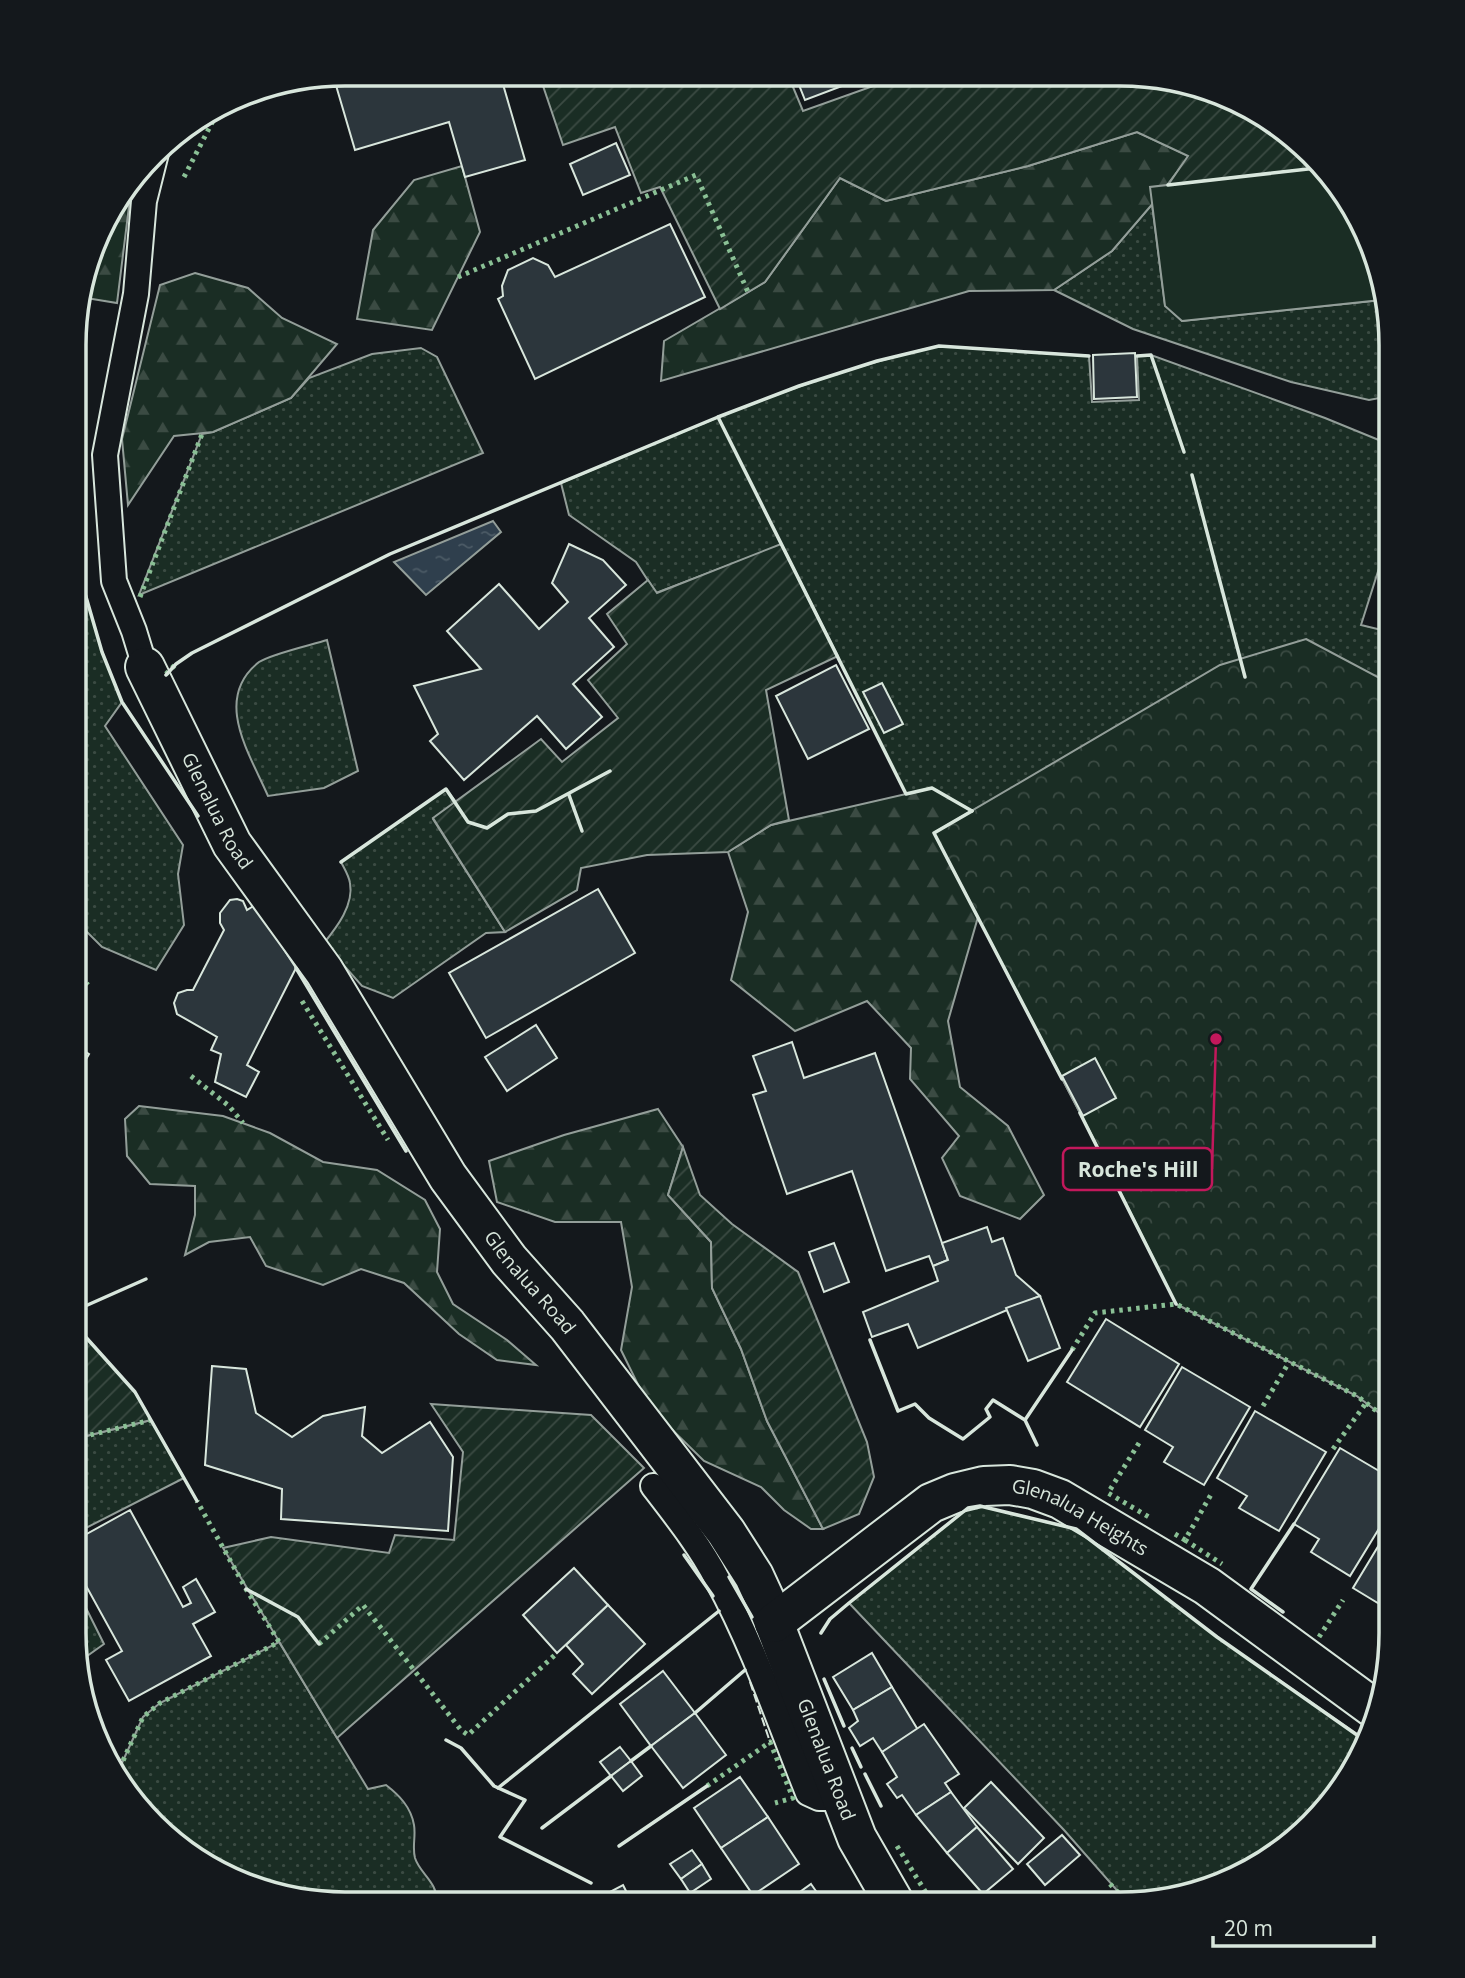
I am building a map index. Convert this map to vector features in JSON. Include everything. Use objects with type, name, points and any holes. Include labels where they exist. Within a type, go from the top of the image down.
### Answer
[{"type":"street","name":"Glenalua Road","points":[[145,667],[232,844],[324,971],[448,1177],[509,1260],[567,1325],[726,1532],[754,1576],[857,1838],[888,1892]]},
{"type":"street","name":"Glenalua Heights","points":[[774,1623],[931,1503],[955,1493],[984,1486],[1010,1485],[1033,1489],[1060,1499],[1207,1586],[1369,1705]]},
{"type":"lane","points":[[145,667],[114,581],[104,455],[136,294],[144,201],[151,173]]},
{"type":"lane","points":[[653,1486],[716,1576],[741,1626],[808,1793],[819,1798],[842,1798]]},
{"type":"green space","points":[[543,86],[793,86],[803,111],[873,86],[1137,86],[1204,99],[1235,112],[1278,139],[1310,169],[1168,185],[1188,156],[1137,132],[1028,166],[886,201],[840,178],[765,282],[720,309],[660,187],[641,193],[615,127],[563,145]]},
{"type":"green space","points":[[1137,132],[1189,156],[1112,251],[1054,290],[969,291],[661,381],[664,341],[765,282],[840,178],[886,201],[1028,166]]},
{"type":"green space","points":[[462,166],[480,232],[432,330],[357,319],[373,230],[414,180]]},
{"type":"green space","points":[[1310,169],[1336,201],[1353,230],[1366,261],[1375,301],[1182,321],[1165,306],[1150,187]]},
{"type":"green space","points":[[130,200],[117,303],[90,299],[105,245]]},
{"type":"green space","points":[[1152,204],[1165,305],[1182,321],[1375,301],[1379,328],[1379,398],[1369,400],[1291,382],[1133,329],[1054,290],[1112,251]]},
{"type":"green space","points":[[195,273],[248,288],[282,318],[337,344],[291,398],[213,432],[174,436],[128,505],[122,439],[160,285]]},
{"type":"green space","points":[[939,346],[1089,356],[1092,402],[1139,400],[1137,356],[1151,355],[1379,440],[1379,568],[1361,625],[1379,629],[1379,1413],[1357,1396],[1176,1304],[1103,1157],[934,833],[932,788],[906,794],[782,545],[656,593],[636,562],[569,515],[561,483],[700,424],[794,388],[890,358]]},
{"type":"green space","points":[[421,348],[437,357],[483,453],[139,595],[202,434],[213,432],[291,398],[309,378],[372,354]]},
{"type":"green space","points":[[781,544],[838,656],[766,690],[789,820],[771,825],[728,852],[647,855],[581,868],[577,890],[505,932],[433,818],[541,739],[562,762],[618,718],[588,680],[627,644],[607,614],[648,580],[657,593]]},
{"type":"green space","points":[[86,597],[102,652],[122,702],[105,726],[183,845],[178,874],[184,925],[156,970],[102,947],[86,931]]},
{"type":"green space","points":[[1306,639],[1379,678],[1379,1413],[1357,1396],[1176,1304],[1103,1157],[934,833],[1220,665]]},
{"type":"green space","points":[[327,640],[358,771],[324,788],[268,796],[239,727],[236,710],[238,693],[245,677],[259,662]]},
{"type":"green space","points":[[932,788],[972,811],[934,833],[978,917],[948,1021],[960,1087],[1008,1126],[1044,1195],[1020,1219],[960,1196],[942,1158],[959,1136],[910,1079],[911,1048],[867,1001],[795,1031],[731,980],[748,912],[728,852],[771,825]]},
{"type":"green space","points":[[446,789],[456,802],[433,819],[505,932],[486,933],[393,998],[362,986],[324,943],[339,923],[351,891],[341,862]]},
{"type":"green space","points":[[139,1106],[223,1116],[270,1133],[323,1162],[377,1170],[425,1200],[440,1229],[437,1272],[453,1304],[507,1340],[536,1365],[497,1360],[459,1334],[404,1283],[361,1269],[323,1285],[266,1266],[250,1237],[209,1242],[185,1255],[195,1215],[195,1186],[150,1184],[127,1156],[125,1119]]},
{"type":"green space","points":[[658,1109],[683,1147],[668,1195],[711,1242],[712,1288],[741,1349],[767,1421],[823,1529],[811,1529],[784,1510],[761,1487],[704,1461],[649,1407],[621,1350],[632,1287],[621,1222],[555,1222],[497,1202],[489,1161],[564,1135]]},
{"type":"green space","points":[[683,1147],[700,1195],[732,1224],[798,1272],[867,1442],[874,1477],[859,1514],[823,1529],[767,1421],[741,1349],[712,1288],[711,1242],[668,1195]]},
{"type":"green space","points":[[86,1337],[135,1392],[151,1420],[86,1436]]},
{"type":"green space","points":[[431,1404],[591,1415],[644,1468],[337,1738],[223,1548],[271,1537],[389,1553],[395,1535],[454,1540],[463,1452]]},
{"type":"green space","points":[[151,1420],[184,1478],[86,1528],[86,1436]]},
{"type":"green space","points":[[980,1506],[1076,1529],[1217,1637],[1359,1735],[1345,1763],[1326,1791],[1278,1839],[1235,1866],[1204,1879],[1171,1887],[1118,1892],[1064,1830],[849,1603],[968,1508]]},
{"type":"green space","points":[[86,1608],[104,1644],[87,1656]]},
{"type":"green space","points":[[279,1642],[368,1789],[386,1785],[407,1807],[414,1825],[417,1864],[436,1892],[328,1892],[294,1887],[245,1873],[201,1849],[174,1828],[150,1804],[121,1765],[143,1717],[160,1703]]},
{"type":"water","points":[[493,521],[501,532],[426,595],[394,562]]},
{"type":"building","points":[[336,86],[503,86],[525,160],[465,177],[449,122],[355,150]]},
{"type":"building","points":[[799,86],[842,86],[805,100]]},
{"type":"building","points":[[616,143],[630,175],[583,195],[570,164]]},
{"type":"building","points":[[670,224],[705,297],[535,379],[498,299],[503,296],[502,286],[508,270],[533,258],[548,265],[555,277]]},
{"type":"building","points":[[1135,353],[1137,397],[1094,399],[1093,355]]},
{"type":"building","points":[[569,544],[603,560],[626,585],[589,618],[614,647],[573,684],[602,717],[566,749],[537,716],[464,780],[430,741],[438,734],[414,686],[481,669],[447,631],[499,584],[539,629],[568,602],[552,583]]},
{"type":"building","points":[[836,665],[869,729],[808,759],[776,696]]},
{"type":"building","points":[[882,683],[903,724],[884,733],[863,692]]},
{"type":"building","points":[[598,889],[635,953],[486,1038],[449,973]]},
{"type":"building","points":[[230,900],[243,901],[247,910],[255,905],[296,968],[247,1065],[259,1072],[246,1097],[215,1082],[221,1054],[211,1050],[217,1037],[177,1014],[174,1003],[178,993],[193,990],[224,930],[220,923],[220,913]]},
{"type":"building","points":[[536,1025],[557,1058],[507,1091],[485,1057]]},
{"type":"building","points":[[792,1042],[804,1078],[875,1053],[948,1260],[933,1266],[929,1256],[886,1271],[852,1171],[787,1194],[753,1095],[766,1091],[753,1056]]},
{"type":"building","points":[[1095,1058],[1116,1098],[1083,1116],[1062,1076]]},
{"type":"building","points":[[987,1227],[992,1242],[1003,1238],[1016,1275],[1040,1296],[918,1348],[908,1324],[872,1337],[863,1312],[938,1281],[933,1266],[948,1260],[942,1243]]},
{"type":"building","points":[[834,1243],[849,1282],[824,1292],[809,1252]]},
{"type":"building","points":[[1040,1296],[1060,1348],[1028,1361],[1006,1308]]},
{"type":"building","points":[[1106,1319],[1179,1364],[1140,1427],[1067,1382]]},
{"type":"building","points":[[212,1366],[246,1369],[256,1413],[292,1437],[323,1416],[365,1407],[362,1436],[382,1453],[430,1422],[453,1457],[448,1531],[281,1519],[282,1489],[205,1465]]},
{"type":"building","points":[[1182,1367],[1250,1407],[1204,1485],[1164,1462],[1173,1447],[1145,1430]]},
{"type":"building","points":[[1255,1411],[1326,1452],[1279,1531],[1239,1508],[1247,1496],[1217,1478]]},
{"type":"building","points":[[1340,1448],[1379,1471],[1379,1529],[1350,1576],[1311,1552],[1319,1539],[1294,1524]]},
{"type":"building","points":[[130,1510],[183,1607],[191,1603],[183,1587],[196,1579],[215,1612],[193,1624],[211,1656],[129,1701],[106,1660],[122,1651],[86,1586],[86,1534]]},
{"type":"building","points":[[1379,1545],[1379,1604],[1353,1588]]},
{"type":"building","points":[[574,1568],[608,1605],[557,1653],[523,1615]]},
{"type":"building","points":[[608,1605],[645,1644],[592,1694],[573,1674],[583,1664],[566,1645]]},
{"type":"building","points":[[872,1653],[892,1687],[853,1710],[833,1677]]},
{"type":"building","points":[[663,1671],[695,1713],[651,1746],[620,1704]]},
{"type":"building","points":[[892,1687],[918,1730],[882,1752],[873,1738],[860,1746],[849,1728],[858,1721],[853,1710]]},
{"type":"building","points":[[695,1713],[726,1755],[683,1788],[651,1746]]},
{"type":"building","points":[[924,1724],[959,1774],[945,1783],[951,1792],[916,1815],[902,1795],[897,1798],[887,1784],[897,1777],[882,1752]]},
{"type":"building","points":[[620,1747],[631,1761],[611,1776],[600,1762]]},
{"type":"building","points":[[631,1761],[642,1776],[623,1791],[611,1776]]},
{"type":"building","points":[[740,1777],[768,1817],[721,1848],[694,1808]]},
{"type":"building","points":[[991,1782],[1044,1838],[1018,1864],[964,1808]]},
{"type":"building","points":[[951,1792],[977,1827],[947,1853],[916,1815]]},
{"type":"building","points":[[768,1817],[799,1864],[757,1892],[751,1892],[721,1848]]},
{"type":"building","points":[[977,1827],[1013,1869],[985,1892],[981,1892],[947,1853]]},
{"type":"building","points":[[1062,1835],[1080,1855],[1045,1885],[1027,1864]]},
{"type":"building","points":[[692,1850],[702,1864],[681,1879],[670,1864]]},
{"type":"building","points":[[702,1864],[711,1879],[689,1892],[681,1879]]},
{"type":"building","points":[[811,1884],[817,1892],[800,1892]]},
{"type":"building","points":[[623,1885],[626,1892],[610,1892]]},
{"type":"hedge","points":[[184,177],[213,122]]},
{"type":"hedge","points":[[458,277],[696,175],[748,292]]},
{"type":"hedge","points":[[140,597],[202,434]]},
{"type":"hedge","points":[[166,674],[176,664]]},
{"type":"hedge","points":[[302,1001],[388,1140]]},
{"type":"hedge","points":[[191,1076],[229,1106],[243,1123]]},
{"type":"hedge","points":[[1072,1350],[1095,1313],[1176,1304],[1357,1396],[1379,1413]]},
{"type":"hedge","points":[[1263,1406],[1289,1362]]},
{"type":"hedge","points":[[1333,1449],[1366,1403]]},
{"type":"hedge","points":[[86,1436],[151,1420]]},
{"type":"hedge","points":[[1139,1443],[1108,1493],[1149,1517]]},
{"type":"hedge","points":[[1175,1534],[1185,1540],[1213,1491]]},
{"type":"hedge","points":[[121,1765],[143,1717],[160,1703],[279,1642],[197,1501]]},
{"type":"hedge","points":[[1185,1540],[1222,1564]]},
{"type":"hedge","points":[[1319,1637],[1343,1600]]},
{"type":"hedge","points":[[319,1644],[363,1605],[461,1730],[468,1735],[557,1653]]},
{"type":"hedge","points":[[707,1786],[770,1742],[793,1798],[775,1803]]},
{"type":"hedge","points":[[897,1846],[926,1892]]},
{"type":"hedge","points":[[1110,1884],[1118,1892]]},
{"type":"fence","points":[[750,1682],[770,1742]]},
{"type":"wall","points":[[1168,185],[1310,169]]},
{"type":"wall","points":[[166,675],[192,653],[390,554],[718,417],[799,386],[877,361],[939,346],[1089,356]]},
{"type":"wall","points":[[1137,356],[1151,355],[1184,452]]},
{"type":"wall","points":[[718,417],[906,794],[932,788],[972,811]]},
{"type":"wall","points":[[1192,475],[1245,677]]},
{"type":"wall","points":[[86,597],[102,652],[122,702],[198,816]]},
{"type":"wall","points":[[341,862],[446,789],[468,822],[487,828],[508,814],[536,811],[610,771]]},
{"type":"wall","points":[[569,795],[582,831]]},
{"type":"wall","points":[[972,811],[934,833],[1062,1079]]},
{"type":"wall","points":[[296,968],[406,1151]]},
{"type":"wall","points":[[1080,1113],[1176,1304]]},
{"type":"wall","points":[[86,1306],[146,1279]]},
{"type":"wall","points":[[86,1337],[135,1392],[197,1501]]},
{"type":"wall","points":[[870,1340],[898,1411],[915,1404],[929,1418],[963,1439],[990,1417],[986,1409],[993,1400],[1025,1420],[1037,1445]]},
{"type":"wall","points":[[1025,1420],[1072,1350]]},
{"type":"wall","points":[[821,1633],[830,1619],[849,1603],[968,1508],[980,1506],[1076,1529],[1217,1637],[1359,1736]]},
{"type":"wall","points":[[1283,1612],[1251,1589],[1294,1524]]},
{"type":"wall","points":[[684,1555],[713,1596]]},
{"type":"wall","points":[[729,1577],[752,1617]]},
{"type":"wall","points":[[246,1589],[298,1617],[319,1644]]},
{"type":"wall","points":[[498,1788],[719,1611]]},
{"type":"wall","points":[[695,1713],[745,1670]]},
{"type":"wall","points":[[824,1679],[844,1726]]},
{"type":"wall","points":[[446,1740],[461,1748],[494,1786],[525,1800],[500,1837],[591,1883]]},
{"type":"wall","points":[[631,1761],[651,1746]]},
{"type":"wall","points":[[852,1748],[861,1767]]},
{"type":"wall","points":[[865,1774],[881,1806]]},
{"type":"wall","points":[[542,1828],[611,1776]]},
{"type":"wall","points":[[619,1846],[707,1786]]},
{"type":"place","name":"Roche's Hill","points":[[1216,1039]]}]
